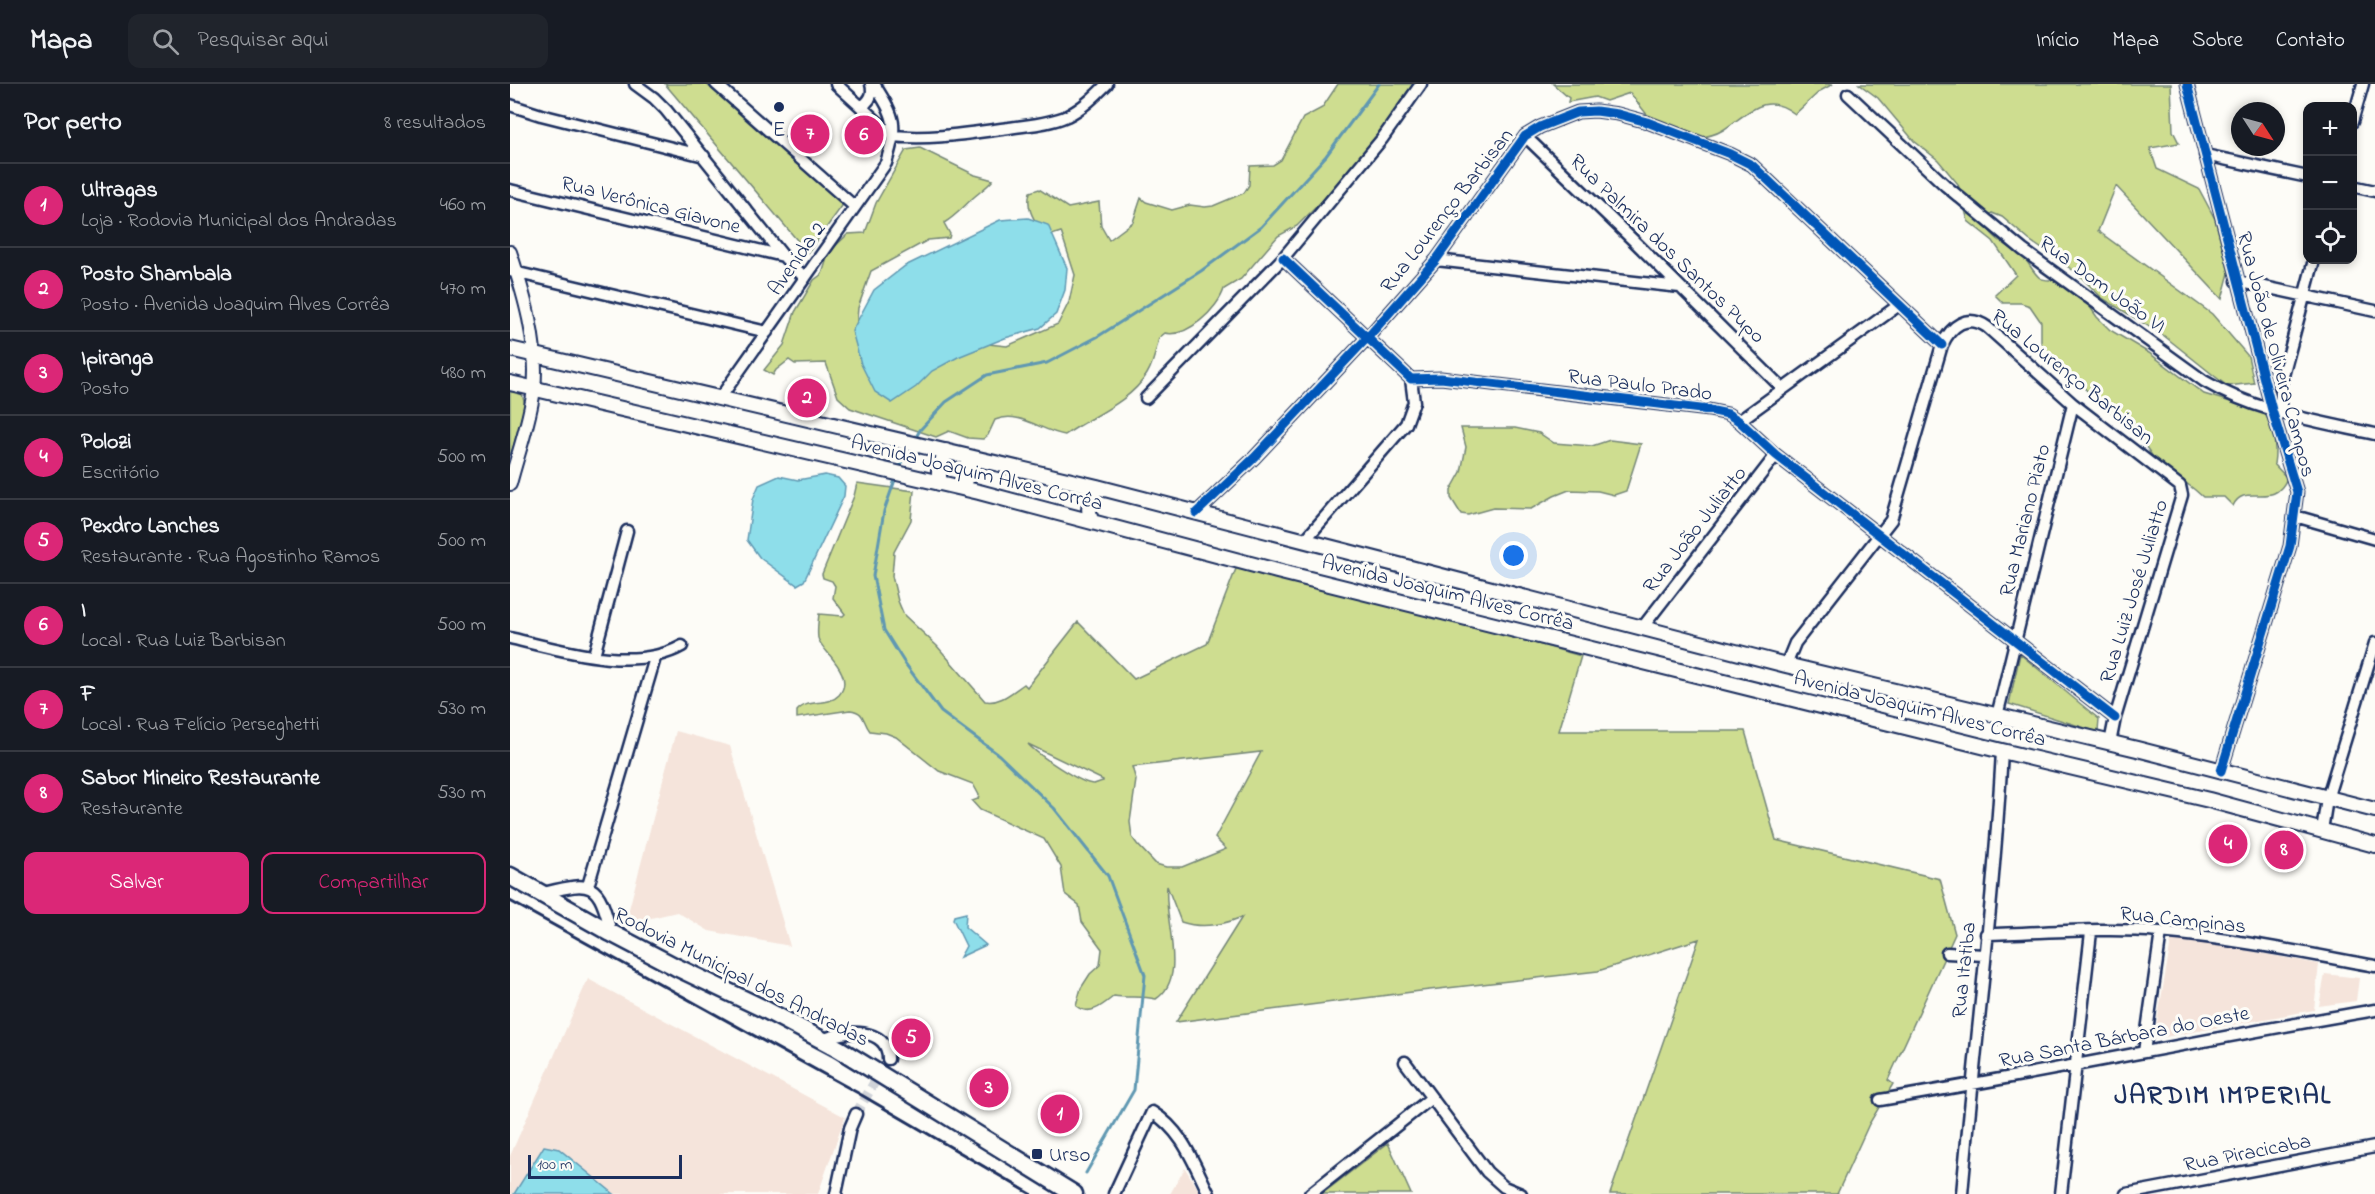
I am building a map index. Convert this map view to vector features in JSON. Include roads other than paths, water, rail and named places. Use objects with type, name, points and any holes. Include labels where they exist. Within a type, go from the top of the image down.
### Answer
[{"type":"main road","name":"Avenida Joaquim Alves Corrêa","points":[[510,349],[1097,487],[1786,665],[2375,810]]},
{"type":"main road","name":"Avenida Joaquim Alves Corrêa","points":[[510,383],[958,487],[1277,571],[2002,751],[2209,800],[2375,845]]},
{"type":"main road","points":[[939,483],[939,470],[945,451]]},
{"type":"main road","points":[[958,487],[967,479],[969,473],[968,461],[964,456]]},
{"type":"main road","points":[[1091,521],[1089,507],[1097,487]]},
{"type":"main road","name":"Rodovia Municipal dos Andradas","points":[[510,876],[611,933],[824,1040],[1074,1194]]},
{"type":"street","points":[[635,84],[666,110],[783,256],[805,278]]},
{"type":"street","points":[[716,84],[855,207]]},
{"type":"street","points":[[836,84],[893,135],[915,138],[941,137],[1044,123],[1077,111],[1107,84]]},
{"type":"street","points":[[861,107],[872,95],[873,84]]},
{"type":"street","points":[[873,84],[892,113],[895,122],[893,135]]},
{"type":"street","points":[[1146,398],[1283,258],[1382,140],[1421,84]]},
{"type":"street","name":"Rua João de Oliveira Campos","points":[[2187,84],[2237,281],[2277,412],[2296,492],[2290,546],[2221,771]]},
{"type":"street","points":[[2357,103],[2362,84]]},
{"type":"street","name":"Rua Dom João VI","points":[[1848,94],[1946,186],[2023,250],[2204,381],[2222,392],[2277,412],[2375,434]]},
{"type":"street","points":[[510,105],[540,115],[704,156]]},
{"type":"street","name":"Rua Lourenço Barbisan","points":[[1196,513],[1254,458],[1368,337],[1436,260],[1525,136],[1562,117],[1578,112],[1596,111],[1647,122],[1730,154],[1752,165],[1942,345],[1949,331],[1956,325],[1968,321],[1982,323],[2073,404],[2180,486]]},
{"type":"street","name":"Avenida 2","points":[[720,398],[886,163],[893,135]]},
{"type":"street","name":"Rua Palmira dos Santos Pupo","points":[[1525,136],[1783,389]]},
{"type":"street","points":[[2205,154],[2303,176]]},
{"type":"street","points":[[2357,187],[2375,191]]},
{"type":"street","name":"Rua Verônica Giavone","points":[[510,190],[783,256]]},
{"type":"street","points":[[510,252],[534,356],[534,389],[510,484]]},
{"type":"street","points":[[1283,258],[1411,379],[1414,402],[1406,424],[1305,540]]},
{"type":"street","points":[[1436,260],[1680,287]]},
{"type":"street","points":[[2277,412],[2280,383],[2313,264]]},
{"type":"street","points":[[514,272],[767,332]]},
{"type":"street","points":[[2237,281],[2375,311]]},
{"type":"street","points":[[1739,421],[1899,305]]},
{"type":"street","points":[[1786,665],[1795,643],[1891,520],[1942,345]]},
{"type":"street","name":"Rua Paulo Prado","points":[[1411,379],[1441,378],[1728,414],[1739,421],[1776,455],[2115,718]]},
{"type":"street","name":"Rua Mariano Piato","points":[[1996,716],[2073,404]]},
{"type":"street","name":"Rua João Juliatto","points":[[1642,628],[1776,455]]},
{"type":"street","name":"Rua Luiz José Juliatto","points":[[2110,743],[2115,718],[2182,495],[2180,486]]},
{"type":"street","points":[[2295,516],[2375,539]]},
{"type":"street","points":[[594,655],[627,531]]},
{"type":"street","points":[[510,638],[580,654],[635,659],[655,658],[682,646]]},
{"type":"street","points":[[2322,830],[2327,799],[2375,643]]},
{"type":"street","points":[[588,886],[655,658]]},
{"type":"street","name":"Rua Itatiba","points":[[1962,1194],[1986,934],[1996,859],[2002,751]]},
{"type":"street","points":[[539,894],[574,885],[588,886],[602,900],[611,933]]},
{"type":"street","name":"Rua Campinas","points":[[1986,934],[2130,930],[2161,932],[2375,966]]},
{"type":"street","points":[[2061,1194],[2091,932]]},
{"type":"street","points":[[2144,1052],[2161,932]]},
{"type":"street","points":[[1947,953],[1984,955]]},
{"type":"street","name":"Rua Santa Bárbara do Oeste","points":[[1880,1101],[2375,1010]]},
{"type":"street","points":[[824,1040],[835,1034],[872,1035],[885,1045],[888,1059]]},
{"type":"street","points":[[1405,1062],[1430,1099],[1487,1172],[1504,1187],[1521,1194]]},
{"type":"street","points":[[1310,1194],[1430,1099]]},
{"type":"street","points":[[1114,1194],[1152,1112],[1167,1121],[1178,1134],[1209,1194]]},
{"type":"street","points":[[836,1194],[850,1128],[856,1114]]},
{"type":"street","name":"Rua Piracicaba","points":[[2126,1194],[2375,1148]]},
{"type":"water","points":[[1028,218],[1048,225],[1067,268],[1065,290],[1056,314],[1040,328],[1005,338],[958,357],[932,371],[916,387],[892,403],[875,392],[861,364],[852,331],[874,290],[905,266],[1000,220]]},
{"type":"water","points":[[825,475],[838,478],[845,486],[844,496],[804,581],[797,585],[760,558],[747,540],[753,499],[759,485],[779,476],[798,480]]},
{"type":"water","points":[[966,913],[965,927],[986,945],[960,957],[966,946],[953,919],[954,916]]},
{"type":"water","points":[[544,1146],[559,1149],[614,1194],[514,1194]]},
{"type":"waterway","points":[[915,439],[920,430],[946,402],[987,375],[1047,363],[1097,337],[1201,271],[1261,227],[1326,156],[1379,84]]},
{"type":"waterway","points":[[899,468],[910,448]]},
{"type":"waterway","points":[[896,477],[884,511],[873,576],[884,630],[904,662],[941,712],[999,755],[1054,808],[1108,876],[1145,975],[1134,1090],[1086,1173]]},
{"type":"tunnel","points":[[856,1114],[888,1059]]},
{"type":"railway","points":[[510,901],[858,1093],[1031,1194]]},
{"type":"place","name":"E","points":[[779,107]]},
{"type":"place","name":"F","points":[[810,134]]},
{"type":"place","name":"I","points":[[864,135]]},
{"type":"place","name":"Posto Shambala","points":[[807,398]]},
{"type":"place","name":"Polozi","points":[[2228,844]]},
{"type":"place","name":"Sabor Mineiro Restaurante","points":[[2284,850]]},
{"type":"place","name":"Pexdro Lanches","points":[[911,1038]]},
{"type":"place","name":"Ipiranga","points":[[989,1088]]},
{"type":"place","name":"Ultragas","points":[[1060,1114]]},
{"type":"place","name":"Urso","points":[[1037,1154]]},
{"type":"district","name":"JARDIM IMPERIAL","points":[[2223,1094]]}]
